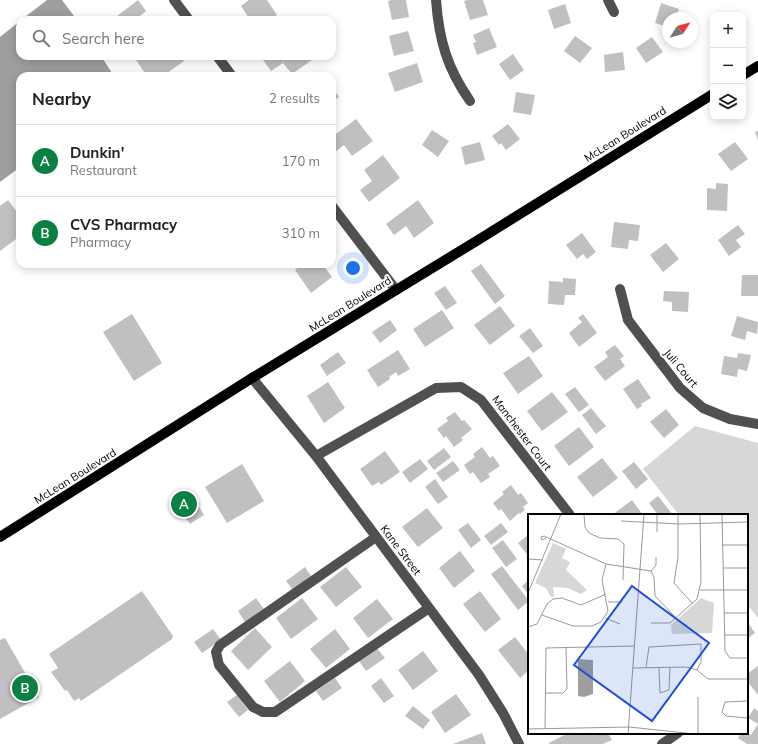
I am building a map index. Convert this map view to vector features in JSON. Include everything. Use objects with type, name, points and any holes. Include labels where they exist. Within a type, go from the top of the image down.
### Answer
[{"type":"main road","points":[[746,73],[758,66]]},
{"type":"main road","name":"McLean Boulevard","points":[[0,537],[79,489],[252,378],[490,233],[710,96]]},
{"type":"street","points":[[174,0],[186,16]]},
{"type":"street","points":[[436,0],[437,18],[446,57],[460,87],[470,101]]},
{"type":"street","points":[[608,0],[614,12]]},
{"type":"street","points":[[220,60],[229,72]]},
{"type":"street","points":[[336,211],[396,290]]},
{"type":"street","name":"Juli Court","points":[[620,289],[628,320],[680,388],[703,408],[730,418],[758,424]]},
{"type":"street","name":"Kane Street","points":[[252,378],[316,456],[479,675],[503,713],[519,744]]},
{"type":"street","name":"Manchester Court","points":[[316,456],[436,388],[461,387],[481,400],[569,514]]},
{"type":"street","points":[[376,537],[220,645],[216,652],[219,665],[253,706],[263,712],[275,712],[429,608]]},
{"type":"street","points":[[662,744],[677,734]]},
{"type":"shaded area","points":[[47,0],[62,0],[74,16],[26,16]]},
{"type":"shaded area","points":[[16,24],[16,60],[104,60],[111,72],[16,72],[16,170],[0,182],[0,37]]},
{"type":"shaded area","points":[[695,426],[758,443],[758,618],[748,605],[748,514],[678,514],[643,469]]},
{"type":"building","points":[[138,0],[146,11],[140,16],[117,16]]},
{"type":"building","points":[[249,0],[267,0],[277,15],[248,16],[241,6]]},
{"type":"building","points":[[406,0],[409,17],[392,20],[388,1]]},
{"type":"building","points":[[483,0],[488,15],[470,20],[464,1]]},
{"type":"building","points":[[661,3],[679,9],[678,12],[662,12],[662,25],[655,23]]},
{"type":"building","points":[[565,4],[571,23],[554,29],[548,10]]},
{"type":"building","points":[[489,28],[497,47],[477,55],[473,43],[476,42],[473,35]]},
{"type":"building","points":[[408,31],[414,51],[394,56],[389,36]]},
{"type":"building","points":[[575,36],[592,48],[580,63],[564,51]]},
{"type":"building","points":[[652,37],[663,52],[646,63],[636,48]]},
{"type":"building","points":[[623,52],[625,70],[605,72],[604,55]]},
{"type":"building","points":[[513,54],[524,70],[510,80],[499,64]]},
{"type":"building","points":[[136,60],[184,61],[169,72],[144,72]]},
{"type":"building","points":[[263,60],[312,60],[295,72],[290,72],[283,63],[271,71]]},
{"type":"building","points":[[417,63],[423,82],[395,92],[388,73]]},
{"type":"building","points":[[516,92],[535,95],[531,115],[513,112]]},
{"type":"building","points":[[356,119],[373,141],[352,156],[344,145],[336,152],[336,134]]},
{"type":"building","points":[[508,124],[520,139],[506,150],[501,143],[499,145],[492,136]]},
{"type":"building","points":[[432,130],[449,141],[438,157],[422,145]]},
{"type":"building","points":[[758,131],[758,140],[755,132]]},
{"type":"building","points":[[480,142],[485,160],[465,165],[461,147]]},
{"type":"building","points":[[735,142],[748,159],[731,171],[718,154]]},
{"type":"building","points":[[383,155],[400,178],[369,202],[360,190],[372,181],[364,170]]},
{"type":"building","points":[[716,183],[728,184],[727,211],[707,210],[707,188],[716,189]]},
{"type":"building","points":[[8,200],[16,211],[16,239],[0,251],[0,206]]},
{"type":"building","points":[[418,200],[434,223],[414,238],[406,226],[394,235],[386,224]]},
{"type":"building","points":[[614,222],[640,225],[638,241],[629,240],[628,249],[611,247]]},
{"type":"building","points":[[738,225],[745,234],[736,240],[741,247],[729,256],[718,240]]},
{"type":"building","points":[[582,233],[596,252],[587,259],[583,254],[577,259],[566,245]]},
{"type":"building","points":[[666,243],[679,259],[663,272],[650,255]]},
{"type":"building","points":[[481,264],[505,296],[495,304],[471,271]]},
{"type":"building","points":[[298,268],[325,268],[332,277],[311,293],[295,270]]},
{"type":"building","points":[[742,275],[758,275],[758,296],[741,296]]},
{"type":"building","points":[[563,278],[576,279],[575,295],[565,295],[564,305],[548,304],[549,281],[563,282]]},
{"type":"building","points":[[445,286],[457,303],[446,310],[434,293]]},
{"type":"building","points":[[664,291],[689,292],[688,312],[672,311],[672,302],[663,301]]},
{"type":"building","points":[[500,306],[515,326],[490,345],[474,325]]},
{"type":"building","points":[[442,310],[454,328],[425,347],[413,329]]},
{"type":"building","points":[[132,314],[162,363],[134,381],[103,332]]},
{"type":"building","points":[[583,314],[597,333],[579,347],[569,333],[582,322],[578,318]]},
{"type":"building","points":[[737,316],[758,322],[757,334],[747,331],[745,340],[731,336]]},
{"type":"building","points":[[390,320],[397,330],[380,343],[372,332]]},
{"type":"building","points":[[530,328],[543,346],[533,353],[519,336]]},
{"type":"building","points":[[615,345],[624,356],[620,359],[625,366],[605,381],[594,367],[608,357],[605,352]]},
{"type":"building","points":[[398,350],[410,369],[398,376],[396,372],[389,377],[390,379],[378,387],[367,370]]},
{"type":"building","points":[[338,352],[346,363],[327,376],[320,365]]},
{"type":"building","points":[[738,353],[751,355],[747,371],[738,369],[737,377],[721,374],[724,356],[737,358]]},
{"type":"building","points":[[529,356],[543,376],[518,394],[503,373]]},
{"type":"building","points":[[638,379],[651,398],[641,404],[642,406],[637,409],[623,389]]},
{"type":"building","points":[[328,382],[345,408],[324,423],[307,396]]},
{"type":"building","points":[[575,387],[589,405],[579,412],[565,394]]},
{"type":"building","points":[[552,392],[568,412],[542,431],[527,411]]},
{"type":"building","points":[[591,408],[606,426],[596,434],[582,415]]},
{"type":"building","points":[[666,409],[679,425],[664,438],[650,422]]},
{"type":"building","points":[[455,412],[462,421],[464,420],[472,429],[461,438],[463,440],[454,447],[446,436],[444,438],[437,429],[448,421],[446,418]]},
{"type":"building","points":[[579,427],[594,447],[569,466],[554,446]]},
{"type":"building","points":[[482,447],[490,458],[493,456],[500,466],[488,474],[490,477],[481,483],[473,472],[470,474],[464,465],[475,457],[473,454]]},
{"type":"building","points":[[444,448],[451,457],[434,470],[427,461]]},
{"type":"building","points":[[385,451],[400,472],[381,485],[379,482],[372,486],[360,469]]},
{"type":"building","points":[[602,458],[618,478],[593,497],[577,477]]},
{"type":"building","points":[[420,459],[428,469],[410,483],[402,472]]},
{"type":"building","points":[[453,461],[460,470],[443,482],[436,473]]},
{"type":"building","points":[[634,462],[648,479],[636,489],[622,471]]},
{"type":"building","points":[[242,464],[264,501],[227,523],[205,487]]},
{"type":"building","points":[[435,479],[448,497],[438,504],[425,487]]},
{"type":"building","points":[[511,485],[518,495],[521,493],[528,503],[523,507],[525,510],[510,521],[501,509],[499,511],[493,503],[504,494],[502,492]]},
{"type":"building","points":[[189,491],[195,500],[196,499],[200,504],[198,505],[204,515],[190,524],[174,500]]},
{"type":"building","points":[[658,496],[672,514],[657,514],[649,503]]},
{"type":"building","points":[[632,500],[642,514],[613,514]]},
{"type":"building","points":[[427,508],[443,528],[418,547],[402,527]]},
{"type":"building","points":[[468,523],[481,540],[471,548],[458,530]]},
{"type":"building","points":[[501,523],[508,532],[491,545],[484,536]]},
{"type":"building","points":[[528,535],[528,556],[518,543]]},
{"type":"building","points":[[503,540],[517,559],[506,567],[492,548]]},
{"type":"building","points":[[460,551],[475,571],[454,588],[439,568]]},
{"type":"building","points":[[502,566],[528,600],[528,602],[518,610],[491,574]]},
{"type":"building","points":[[305,567],[311,576],[293,590],[286,581]]},
{"type":"building","points":[[346,567],[362,587],[336,607],[320,587]]},
{"type":"building","points":[[528,581],[528,594],[522,586]]},
{"type":"building","points":[[142,591],[173,636],[172,639],[81,701],[79,698],[74,701],[67,690],[65,691],[51,672],[58,668],[49,654]]},
{"type":"building","points":[[480,591],[501,619],[485,632],[463,604]]},
{"type":"building","points":[[256,598],[264,609],[245,622],[238,611]]},
{"type":"building","points":[[302,598],[318,619],[291,639],[276,618]]},
{"type":"building","points":[[377,599],[393,619],[368,638],[353,618]]},
{"type":"building","points":[[748,622],[755,633],[748,638]]},
{"type":"building","points":[[255,628],[272,647],[248,670],[231,651]]},
{"type":"building","points":[[213,629],[221,640],[202,653],[194,642]]},
{"type":"building","points":[[335,629],[350,649],[326,668],[310,649]]},
{"type":"building","points":[[515,637],[528,654],[528,671],[520,678],[498,650]]},
{"type":"building","points":[[5,638],[39,697],[0,719],[0,640]]},
{"type":"building","points":[[377,648],[385,658],[366,671],[359,661]]},
{"type":"building","points":[[423,651],[438,671],[413,690],[398,670]]},
{"type":"building","points":[[290,661],[305,681],[280,702],[264,681]]},
{"type":"building","points":[[758,666],[758,695],[748,682],[748,673]]},
{"type":"building","points":[[335,678],[342,688],[323,701],[316,691]]},
{"type":"building","points":[[381,678],[394,696],[384,703],[371,686]]},
{"type":"building","points":[[456,694],[471,715],[445,733],[431,712]]},
{"type":"building","points":[[237,695],[248,710],[239,717],[227,702]]},
{"type":"building","points":[[413,706],[430,720],[423,729],[405,716]]},
{"type":"building","points":[[754,708],[758,711],[758,724],[748,718]]},
{"type":"building","points":[[758,724],[758,744],[747,744],[738,738],[740,734],[748,733],[751,735]]},
{"type":"building","points":[[482,733],[486,744],[453,744]]},
{"type":"building","points":[[566,734],[609,734],[612,740],[603,744],[549,743]]},
{"type":"place","name":"Dunkin'","points":[[184,504]]},
{"type":"place","name":"CVS Pharmacy","points":[[25,688]]}]
